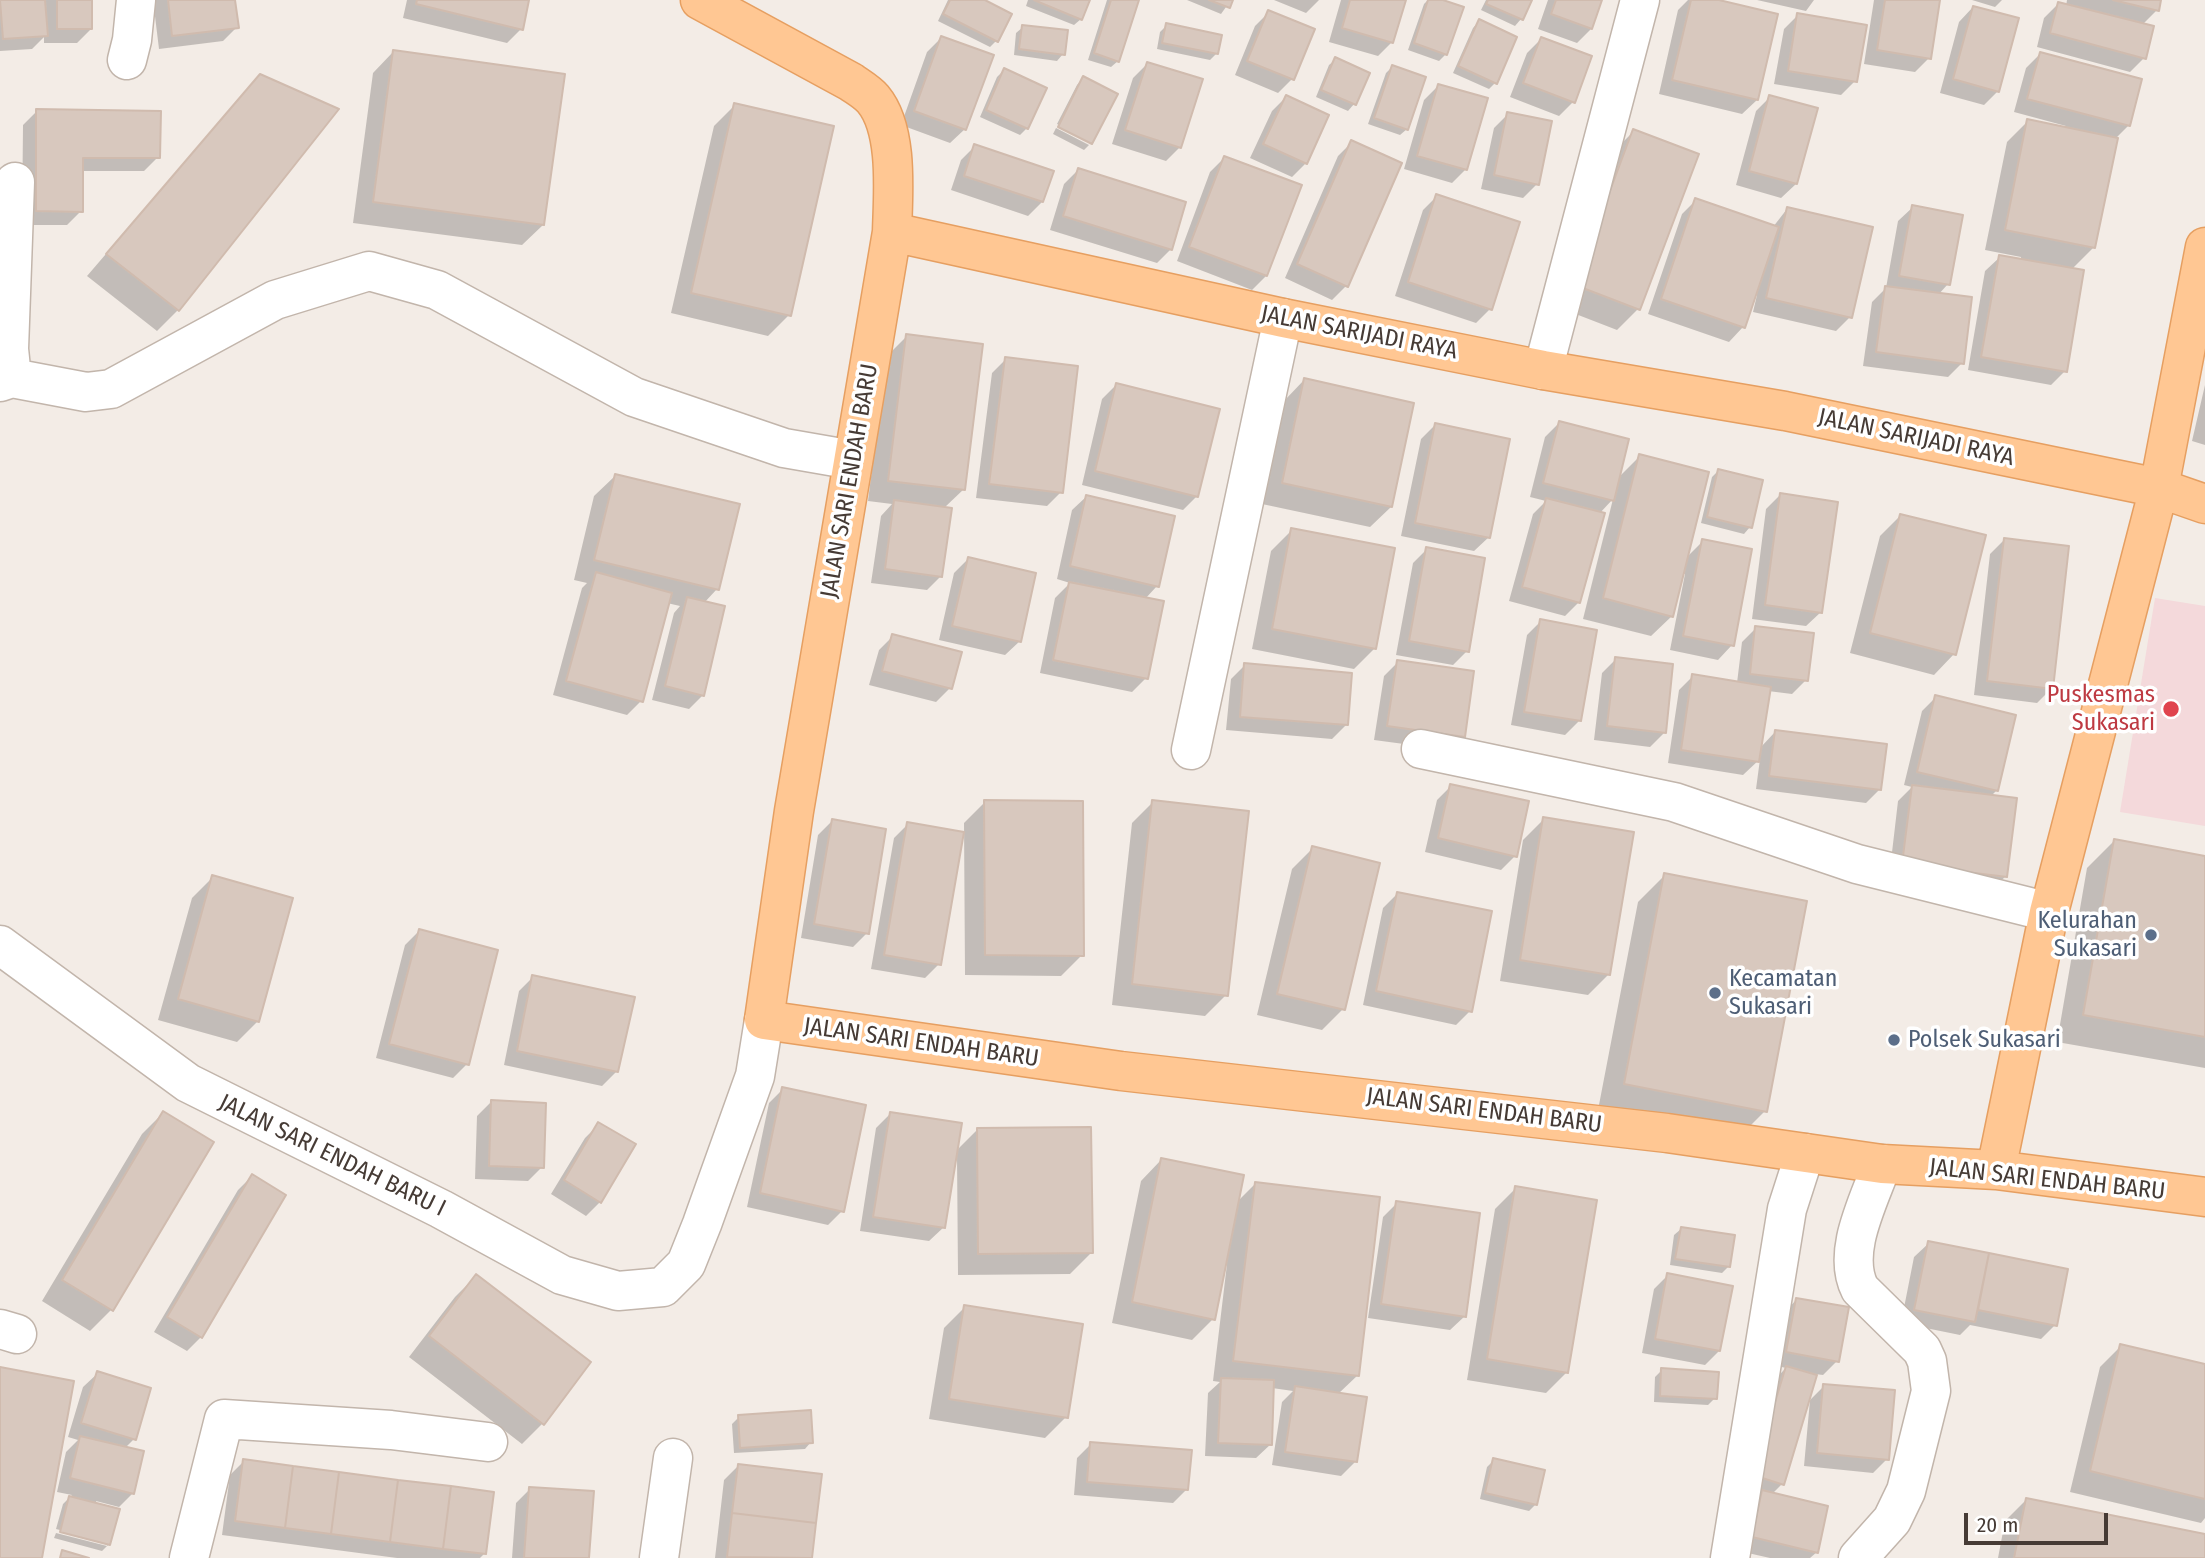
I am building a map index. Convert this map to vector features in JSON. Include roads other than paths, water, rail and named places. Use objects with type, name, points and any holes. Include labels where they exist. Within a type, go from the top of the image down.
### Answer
[{"type":"main road","points":[[701,0],[851,82],[873,99],[885,121],[893,162],[892,232]]},
{"type":"main road","name":"JALAN SARIJADI RAYA","points":[[892,232],[1283,318],[1543,369],[1785,411],[2159,488],[2205,504]]},
{"type":"main road","name":"JALAN SARI ENDAH BARU","points":[[892,232],[794,811],[764,1020],[1121,1071],[1627,1128],[1882,1164],[1996,1170],[2205,1197]]},
{"type":"main road","points":[[1996,1170],[2049,912],[2159,488],[2205,247]]},
{"type":"street","points":[[127,60],[132,40],[135,0]]},
{"type":"street","points":[[1543,369],[1640,0]]},
{"type":"street","points":[[15,182],[6,380],[86,392],[111,389],[275,300],[369,271],[437,290],[634,397],[785,448],[853,460]]},
{"type":"street","points":[[1191,750],[1283,318]]},
{"type":"street","points":[[1422,749],[1674,802],[1857,864],[2049,912]]},
{"type":"street","name":"JALAN SARI ENDAH BARU I","points":[[0,945],[188,1083],[441,1209],[562,1275],[618,1292],[663,1287],[686,1264]]},
{"type":"street","name":"JALAN SARI ENDAH BARU","points":[[686,1264],[755,1076],[764,1020]]},
{"type":"street","points":[[1730,1558],[1787,1209],[1805,1153]]},
{"type":"street","points":[[1858,1558],[1892,1520],[1906,1491],[1931,1391],[1927,1361],[1922,1350],[1860,1289],[1855,1279],[1853,1248],[1882,1164]]},
{"type":"street","points":[[190,1558],[224,1419],[391,1430],[488,1442]]},
{"type":"street","points":[[645,1549],[673,1458]]},
{"type":"place","name":"Puskesmas Sukasari","points":[[2171,709]]},
{"type":"place","name":"Kelurahan Sukasari","points":[[2151,935]]},
{"type":"place","name":"Kecamatan Sukasari","points":[[1715,993]]},
{"type":"place","name":"Polsek Sukasari","points":[[1894,1040]]}]
